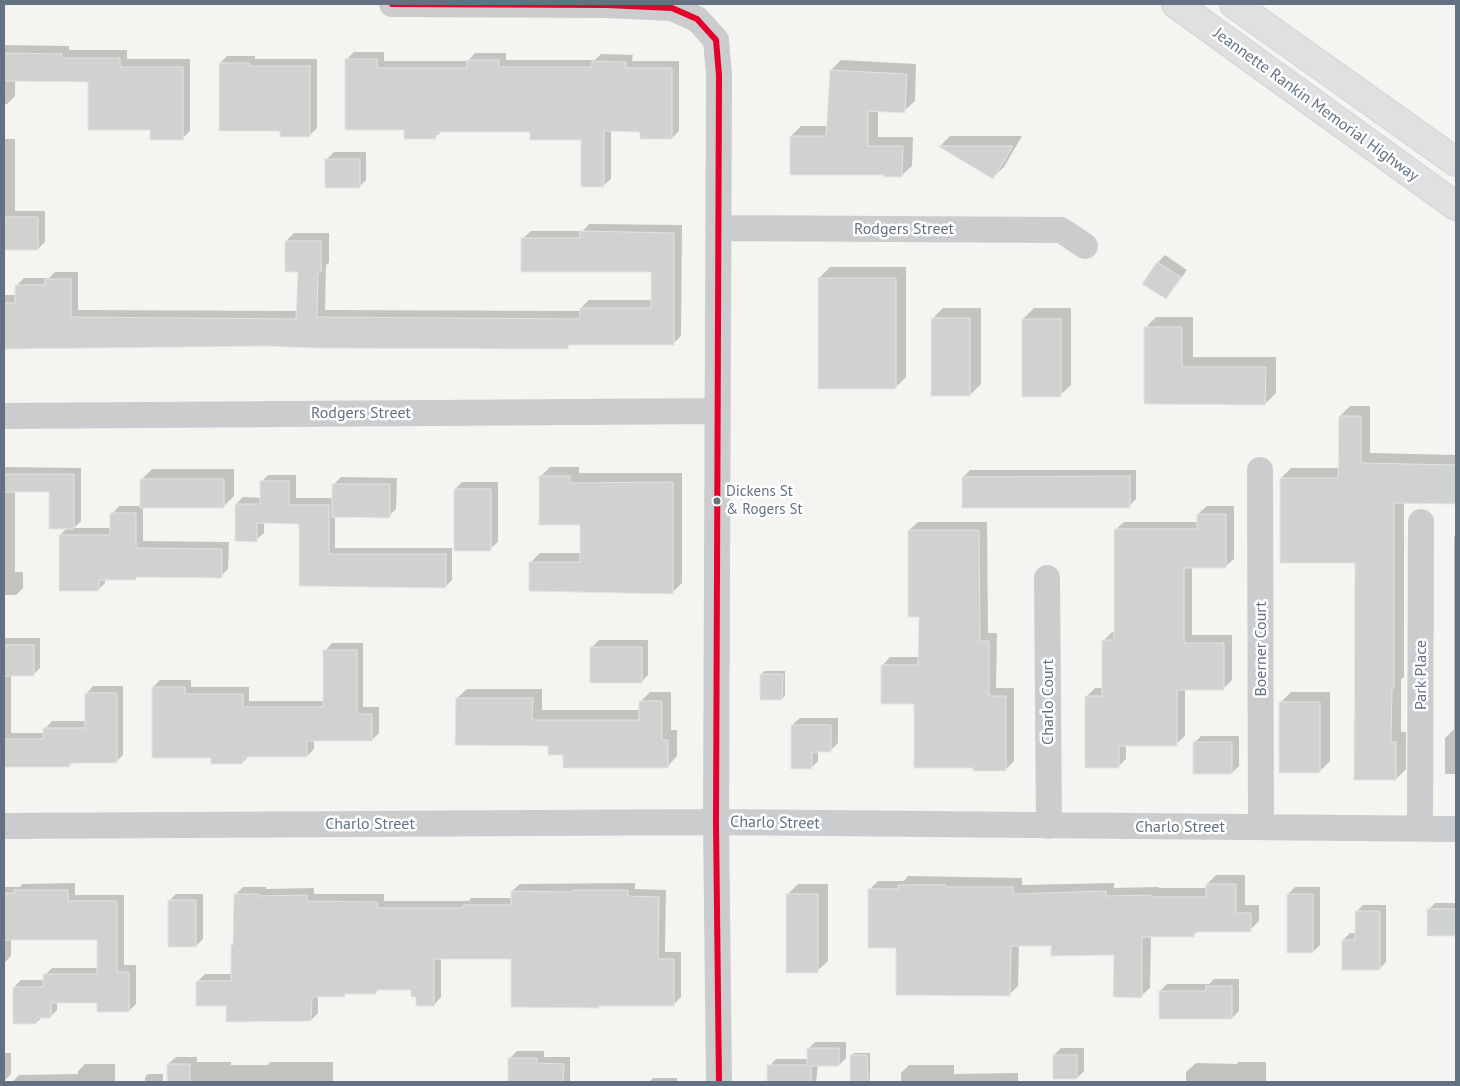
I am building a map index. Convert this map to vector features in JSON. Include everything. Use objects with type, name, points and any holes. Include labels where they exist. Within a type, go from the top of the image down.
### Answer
[{"type":"highway","name":"Jeannette Rankin Memorial Highway","points":[[1176,4],[1456,206]]},
{"type":"highway","name":"Jeannette Rankin Memorial Highway","points":[[1234,4],[1456,162]]},
{"type":"street","points":[[392,4],[607,5],[672,8],[696,19],[716,40],[719,75],[716,822],[719,1082]]},
{"type":"street","name":"Rodgers Street","points":[[718,228],[1061,230],[1085,246]]},
{"type":"street","name":"Rodgers Street","points":[[4,416],[717,411]]},
{"type":"street","name":"Boerner Court","points":[[1260,470],[1261,827]]},
{"type":"street","name":"Park Place","points":[[1420,828],[1421,522]]},
{"type":"street","name":"Charlo Court","points":[[1047,578],[1049,826]]},
{"type":"street","name":"Charlo Street","points":[[4,826],[716,822],[1456,829]]},
{"type":"building","points":[[4,53],[62,54],[62,58],[120,58],[120,67],[183,67],[183,140],[150,140],[150,130],[88,130],[88,82],[4,81]]},
{"type":"building","points":[[345,59],[377,59],[377,68],[467,68],[467,60],[499,60],[499,67],[592,67],[592,61],[626,62],[626,68],[672,68],[672,139],[640,139],[640,132],[604,131],[604,187],[581,187],[581,140],[530,140],[530,132],[436,132],[436,139],[404,139],[404,130],[345,130]]},
{"type":"building","points":[[219,63],[249,63],[249,66],[310,66],[310,137],[280,137],[280,131],[219,131]]},
{"type":"building","points":[[830,70],[907,74],[905,113],[868,111],[868,146],[903,146],[902,177],[884,177],[884,175],[790,175],[790,136],[826,136]]},
{"type":"building","points":[[938,146],[1013,146],[993,179]]},
{"type":"building","points":[[325,159],[360,159],[360,188],[325,188]]},
{"type":"building","points":[[4,217],[38,217],[38,250],[4,250]]},
{"type":"building","points":[[580,231],[674,233],[674,345],[568,345],[568,349],[317,348],[267,346],[4,349],[4,303],[15,303],[15,285],[45,285],[45,279],[71,279],[71,317],[296,319],[298,272],[285,272],[285,241],[321,241],[321,272],[318,272],[317,317],[580,319],[580,308],[651,308],[651,272],[521,272],[521,238],[580,238]]},
{"type":"building","points":[[1157,262],[1181,277],[1166,299],[1142,284]]},
{"type":"building","points":[[818,278],[896,278],[896,389],[818,389]]},
{"type":"building","points":[[931,318],[970,318],[970,396],[931,396]]},
{"type":"building","points":[[1022,319],[1061,319],[1061,397],[1022,397]]},
{"type":"building","points":[[1144,327],[1182,327],[1182,367],[1266,367],[1265,405],[1144,404]]},
{"type":"building","points":[[1339,416],[1361,416],[1361,463],[1456,465],[1456,504],[1394,503],[1394,688],[1392,688],[1391,742],[1396,742],[1396,780],[1354,780],[1355,563],[1280,563],[1280,478],[1338,478]]},
{"type":"building","points":[[4,474],[74,474],[74,529],[49,529],[49,492],[4,492]]},
{"type":"building","points":[[539,476],[570,476],[570,483],[673,482],[673,594],[529,591],[529,562],[580,562],[580,525],[539,525]]},
{"type":"building","points":[[1130,476],[1130,508],[962,508],[962,477]]},
{"type":"building","points":[[140,479],[224,479],[224,508],[140,508]]},
{"type":"building","points":[[260,481],[289,481],[289,505],[329,505],[329,554],[446,554],[446,588],[299,586],[299,524],[257,523],[257,542],[235,541],[235,504],[260,504]]},
{"type":"building","points":[[332,484],[390,484],[390,518],[332,517]]},
{"type":"building","points":[[454,489],[491,489],[491,551],[454,551]]},
{"type":"building","points":[[110,513],[136,513],[136,548],[222,549],[222,578],[136,577],[136,580],[99,580],[99,591],[59,591],[59,535],[110,535]]},
{"type":"building","points":[[1197,514],[1226,514],[1226,568],[1184,568],[1184,643],[1224,643],[1224,690],[1177,690],[1177,746],[1119,746],[1119,768],[1085,768],[1085,696],[1102,696],[1102,640],[1114,640],[1114,529],[1197,529]]},
{"type":"building","points":[[908,530],[979,530],[980,641],[989,641],[989,696],[1006,696],[1006,771],[973,771],[973,768],[914,768],[914,704],[881,704],[881,665],[918,665],[919,617],[908,617]]},
{"type":"building","points":[[4,645],[34,645],[34,676],[4,676]]},
{"type":"building","points":[[590,647],[642,647],[642,683],[590,683]]},
{"type":"building","points":[[323,650],[357,650],[357,714],[372,714],[372,741],[307,741],[307,757],[243,757],[243,764],[211,764],[211,758],[152,758],[152,687],[185,687],[185,694],[243,694],[243,707],[323,707]]},
{"type":"building","points":[[760,674],[783,674],[782,700],[760,700]]},
{"type":"building","points":[[85,693],[117,693],[117,763],[70,763],[70,767],[4,767],[4,739],[43,739],[43,728],[85,728]]},
{"type":"building","points":[[456,698],[533,698],[532,720],[639,720],[639,701],[662,701],[662,740],[668,740],[668,768],[563,768],[563,755],[548,755],[548,746],[455,745]]},
{"type":"building","points":[[1279,702],[1320,702],[1320,773],[1279,773]]},
{"type":"building","points":[[791,725],[831,725],[831,752],[812,752],[812,769],[791,769]]},
{"type":"building","points":[[1193,742],[1232,742],[1232,774],[1193,774]]},
{"type":"building","points":[[1206,884],[1236,884],[1236,913],[1251,913],[1251,932],[1194,932],[1194,937],[1142,937],[1142,998],[1113,997],[1114,955],[1051,956],[1051,946],[1011,946],[1010,996],[896,995],[896,948],[868,948],[868,889],[898,889],[898,885],[946,885],[946,887],[1013,887],[1013,894],[1106,891],[1106,896],[1206,897]]},
{"type":"building","points":[[14,890],[68,890],[68,901],[117,901],[117,972],[129,972],[129,1012],[97,1012],[97,1003],[51,1003],[51,1018],[36,1018],[36,1024],[13,1024],[13,987],[43,987],[43,974],[97,974],[97,940],[4,940],[4,893],[14,893]]},
{"type":"building","points":[[573,890],[628,890],[628,896],[659,897],[658,959],[674,959],[674,1006],[599,1006],[599,1008],[511,1007],[511,959],[434,959],[434,1006],[416,1006],[416,997],[411,997],[411,990],[376,990],[376,994],[345,994],[345,997],[312,997],[311,1021],[226,1022],[226,1006],[196,1006],[196,981],[231,981],[234,894],[259,894],[259,896],[307,895],[307,901],[377,902],[377,908],[463,908],[463,905],[511,905],[511,891],[573,892]]},
{"type":"building","points":[[786,894],[818,894],[818,973],[786,973]]},
{"type":"building","points":[[1287,894],[1313,894],[1313,953],[1287,953]]},
{"type":"building","points":[[168,900],[196,900],[196,947],[168,947]]},
{"type":"building","points":[[1427,909],[1455,909],[1455,936],[1427,936]]},
{"type":"building","points":[[1355,911],[1380,911],[1380,970],[1342,970],[1342,940],[1355,940]]},
{"type":"building","points":[[1206,986],[1232,986],[1232,1019],[1159,1019],[1159,991],[1206,991]]},
{"type":"building","points":[[807,1048],[839,1048],[839,1066],[811,1066],[811,1082],[767,1082],[767,1065],[807,1065]]},
{"type":"building","points":[[850,1055],[867,1055],[868,1082],[850,1082]]},
{"type":"building","points":[[1053,1055],[1077,1055],[1077,1079],[1053,1079]]},
{"type":"building","points":[[508,1058],[537,1058],[537,1063],[564,1064],[563,1082],[508,1082]]},
{"type":"building","points":[[167,1064],[190,1064],[190,1082],[167,1082]]},
{"type":"transit line","points":[[392,4],[607,5],[672,8],[697,19],[716,40],[719,75],[716,822],[719,1082]]},
{"type":"place","name":"Dickens St & Rogers St","points":[[717,501]]}]
